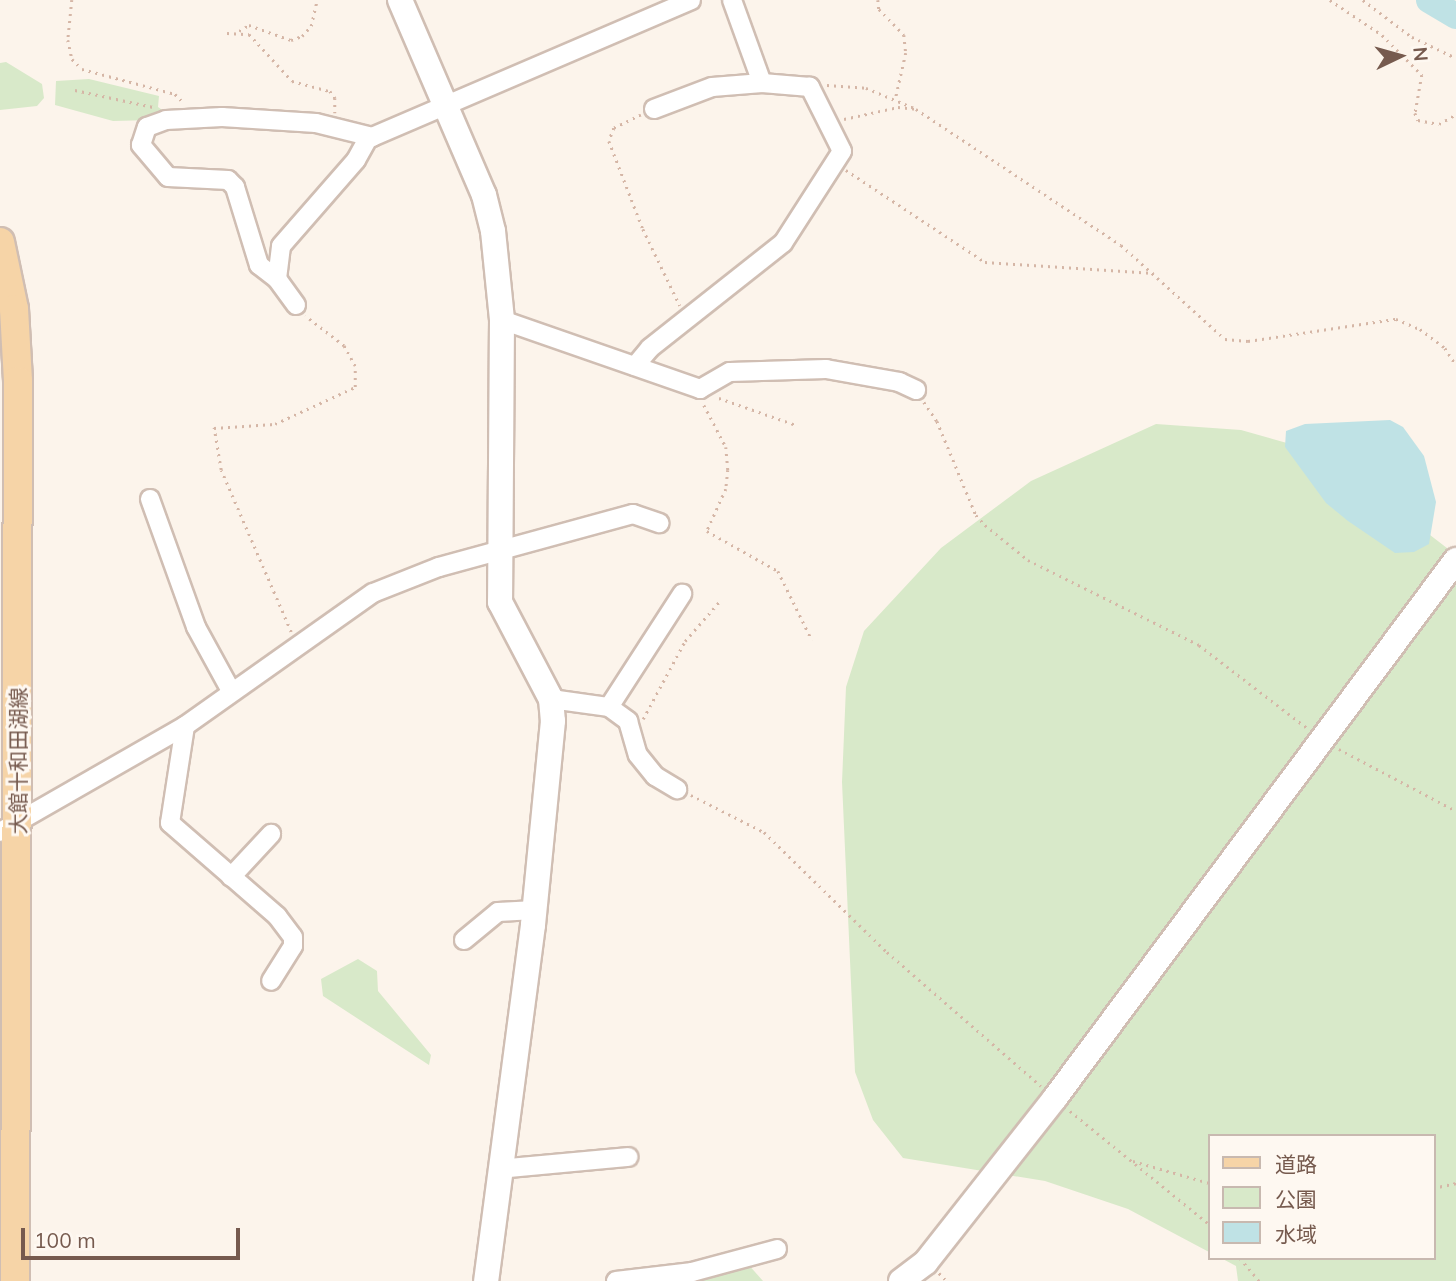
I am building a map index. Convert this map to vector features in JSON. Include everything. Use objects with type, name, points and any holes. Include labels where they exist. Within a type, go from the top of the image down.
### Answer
[{"type":"main road","name":"大館十和田湖線","points":[[0,242],[14,309],[18,381],[9,827],[8,1058],[15,1281]]},
{"type":"street","points":[[400,0],[484,195],[493,231],[502,320],[500,603],[551,699],[553,720],[535,910],[486,1280]]},
{"type":"street","points":[[296,305],[277,279],[259,265],[235,187],[228,180],[184,181],[168,177],[147,156],[141,145],[147,127],[186,118],[332,127],[368,138],[446,108],[691,0]]},
{"type":"street","points":[[732,0],[762,83]]},
{"type":"street","points":[[635,366],[686,318],[783,243],[842,152],[824,124],[810,87],[762,83],[712,87],[654,109]]},
{"type":"street","points":[[277,279],[281,246],[356,160],[368,138]]},
{"type":"street","points":[[502,320],[699,389],[730,372],[826,369],[900,382],[916,390]]},
{"type":"street","points":[[150,499],[196,627],[231,691]]},
{"type":"street","points":[[9,827],[185,726],[295,645],[373,593],[439,567],[633,514],[659,523]]},
{"type":"street","points":[[901,1281],[926,1262],[1055,1098],[1456,560]]},
{"type":"street","points":[[609,707],[682,594]]},
{"type":"street","points":[[551,699],[609,707],[628,721],[638,755],[655,776],[677,789]]},
{"type":"street","points":[[185,726],[170,823],[277,916],[293,937],[293,946],[271,981]]},
{"type":"street","points":[[231,877],[271,834]]},
{"type":"street","points":[[464,940],[498,912],[535,910]]},
{"type":"street","points":[[499,1169],[628,1157]]},
{"type":"street","points":[[616,1281],[692,1272],[777,1249]]},
{"type":"path","points":[[72,0],[68,40],[72,59],[82,69],[175,94],[186,118]]},
{"type":"path","points":[[227,33],[239,31],[249,25],[291,40],[302,36],[311,26],[317,0]]},
{"type":"path","points":[[878,0],[879,9],[904,35],[906,53],[895,98]]},
{"type":"path","points":[[1330,0],[1382,35],[1422,75],[1415,113],[1418,120],[1440,124],[1456,114]]},
{"type":"path","points":[[1363,0],[1412,37],[1456,58]]},
{"type":"path","points":[[239,31],[258,42],[292,81],[330,91],[336,104],[332,127]]},
{"type":"path","points":[[810,87],[866,88],[916,109],[1156,274],[1226,339],[1248,341],[1396,319],[1420,329],[1445,348],[1456,365]]},
{"type":"path","points":[[75,90],[175,112],[186,118]]},
{"type":"path","points":[[824,124],[898,107],[916,109]]},
{"type":"path","points":[[654,109],[614,128],[609,141],[643,229],[686,318]]},
{"type":"path","points":[[835,162],[985,262],[1156,274]]},
{"type":"path","points":[[295,645],[282,604],[221,470],[214,428],[275,424],[355,387],[355,366],[344,346],[296,305]]},
{"type":"path","points":[[699,389],[796,425]]},
{"type":"path","points":[[699,389],[726,447],[728,470],[726,489],[707,531],[778,571],[812,640]]},
{"type":"path","points":[[916,390],[937,421],[976,515],[1028,560],[1199,645],[1322,741],[1456,811]]},
{"type":"path","points":[[633,731],[698,622],[719,602]]},
{"type":"path","points":[[677,789],[764,832],[887,952],[1055,1098],[1208,1223]]},
{"type":"path","points":[[1130,1160],[1208,1183]]},
{"type":"path","points":[[1435,1188],[1456,1183]]},
{"type":"path","points":[[1242,1260],[1259,1281]]},
{"type":"green space","points":[[6,62],[42,84],[44,98],[37,106],[0,110],[0,63]]},
{"type":"green space","points":[[89,79],[159,96],[158,107],[168,114],[152,120],[113,121],[55,105],[56,81]]},
{"type":"green space","points":[[1156,424],[1241,430],[1301,447],[1382,498],[1456,555],[1456,1281],[1238,1281],[1236,1266],[1225,1260],[1435,1260],[1435,1134],[1208,1134],[1208,1251],[1128,1209],[1045,1181],[903,1158],[873,1120],[855,1072],[842,782],[846,687],[864,631],[941,548],[1031,481]]},
{"type":"green space","points":[[358,959],[377,971],[378,991],[431,1055],[429,1065],[323,996],[321,979]]},
{"type":"green space","points":[[747,1263],[763,1281],[673,1281]]},
{"type":"water","points":[[1390,420],[1403,427],[1424,456],[1436,502],[1429,544],[1414,552],[1395,553],[1348,521],[1326,503],[1285,447],[1286,431],[1305,424]]},
{"type":"waterway","points":[[1429,0],[1456,16]]}]
